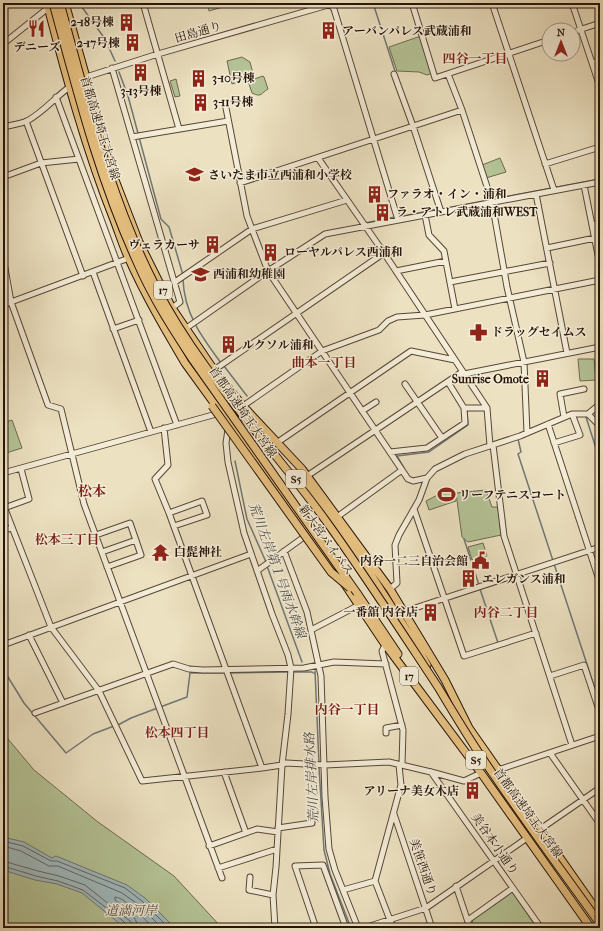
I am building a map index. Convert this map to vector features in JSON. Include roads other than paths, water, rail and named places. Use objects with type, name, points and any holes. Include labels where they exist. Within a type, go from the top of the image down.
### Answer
[{"type":"highway","name":"首都高速埼玉大宮線","points":[[60,3],[108,174],[131,234],[155,286],[168,309],[220,387],[303,489],[359,568],[480,754],[600,924]]},
{"type":"highway","name":"新大宮バイパス","points":[[65,3],[115,180],[139,242],[172,308],[214,370],[243,406],[302,469],[390,589],[445,680],[469,728],[600,915]]},
{"type":"highway","name":"首都高速埼玉大宮線","points":[[50,5],[105,182],[137,263],[176,335],[357,593],[388,640],[469,750],[596,928]]},
{"type":"highway","name":"新大宮バイパス","points":[[50,5],[70,87],[101,187],[129,258],[150,302],[186,363],[309,534],[386,645],[481,773],[591,928]]},
{"type":"highway","name":"S5","points":[[186,363],[192,378],[331,572],[357,593]]},
{"type":"highway","name":"17","points":[[302,469],[304,479],[364,564],[418,648],[439,690]]},
{"type":"street","points":[[143,3],[179,129]]},
{"type":"street","points":[[412,3],[435,78],[541,43]]},
{"type":"street","points":[[492,3],[554,190]]},
{"type":"street","points":[[572,3],[579,22]]},
{"type":"street","name":"田島通り","points":[[26,121],[42,110],[56,97],[86,77],[158,54],[331,4]]},
{"type":"street","points":[[331,4],[334,8],[398,220]]},
{"type":"street","points":[[3,44],[50,5]]},
{"type":"street","points":[[600,23],[581,29],[600,87]]},
{"type":"street","points":[[592,63],[600,60]]},
{"type":"street","points":[[112,68],[175,282],[180,302],[172,308]]},
{"type":"street","points":[[394,74],[413,126],[441,212]]},
{"type":"street","points":[[448,74],[462,110],[492,202],[524,362],[527,433]]},
{"type":"street","points":[[56,97],[139,320],[176,425]]},
{"type":"street","points":[[226,108],[247,216],[268,271],[408,479],[413,481],[427,478]]},
{"type":"street","points":[[240,183],[462,110]]},
{"type":"street","points":[[132,137],[228,120]]},
{"type":"street","points":[[3,127],[26,121],[83,276]]},
{"type":"street","points":[[545,164],[600,147]]},
{"type":"street","points":[[318,158],[384,253],[487,408],[504,536],[572,745]]},
{"type":"street","points":[[3,176],[42,163],[79,159]]},
{"type":"street","points":[[185,329],[268,271],[325,234],[600,182]]},
{"type":"street","points":[[584,185],[600,265]]},
{"type":"street","points":[[536,194],[567,353]]},
{"type":"street","points":[[175,282],[252,229],[347,200]]},
{"type":"street","points":[[425,215],[429,235],[444,251],[455,309]]},
{"type":"street","points":[[592,225],[600,223]]},
{"type":"street","points":[[547,248],[595,238]]},
{"type":"street","points":[[214,370],[384,253]]},
{"type":"street","points":[[3,257],[11,302],[48,406],[61,409],[84,504],[183,777],[222,878]]},
{"type":"street","points":[[3,305],[129,258]]},
{"type":"street","points":[[396,271],[446,261]]},
{"type":"street","points":[[450,282],[550,263]]},
{"type":"street","points":[[93,272],[151,432]]},
{"type":"street","points":[[275,928],[273,895],[278,867],[277,850],[282,766],[291,671],[288,655],[244,533],[228,462],[226,443],[229,423],[243,406],[322,351],[379,330],[388,321],[397,318],[425,315],[600,280]]},
{"type":"street","points":[[113,329],[139,320]]},
{"type":"street","points":[[307,476],[463,373],[600,346]]},
{"type":"street","points":[[278,442],[411,351],[455,360]]},
{"type":"street","points":[[390,452],[427,448],[465,423],[464,408],[448,382]]},
{"type":"street","points":[[405,384],[442,438]]},
{"type":"street","points":[[564,417],[560,394],[584,389]]},
{"type":"street","points":[[362,411],[376,402]]},
{"type":"street","points":[[390,589],[397,583],[395,545],[414,509],[427,478],[435,469],[464,454],[527,433],[572,414],[588,414],[600,404]]},
{"type":"street","points":[[464,408],[487,408]]},
{"type":"street","points":[[3,474],[221,412]]},
{"type":"street","points":[[554,443],[580,435],[572,414]]},
{"type":"street","points":[[588,414],[600,426]]},
{"type":"street","points":[[548,424],[600,583]]},
{"type":"street","points":[[164,428],[168,465],[155,479],[174,526],[262,768]]},
{"type":"street","points":[[226,443],[230,439],[234,438],[244,444]]},
{"type":"street","points":[[21,468],[29,499],[4,506],[50,627],[99,691],[142,781],[282,766],[286,763],[323,765],[388,762],[464,781],[481,773]]},
{"type":"street","points":[[337,517],[402,470]]},
{"type":"street","points":[[169,513],[202,502],[207,515],[174,526]]},
{"type":"street","points":[[414,509],[464,656],[536,633]]},
{"type":"street","points":[[96,535],[130,524],[136,540],[141,555],[107,567]]},
{"type":"street","points":[[3,530],[12,528]]},
{"type":"street","points":[[257,571],[309,534]]},
{"type":"street","points":[[102,552],[136,540]]},
{"type":"street","points":[[403,612],[600,547]]},
{"type":"street","points":[[284,551],[308,612],[317,666],[321,676],[323,765],[329,849],[335,870],[358,928]]},
{"type":"street","points":[[3,645],[251,554]]},
{"type":"street","points":[[311,630],[359,605]]},
{"type":"street","points":[[29,635],[63,703]]},
{"type":"street","points":[[386,645],[382,651],[403,730],[401,785],[375,881],[393,928]]},
{"type":"street","points":[[35,713],[173,664],[189,669],[227,672],[291,671],[334,662],[386,664]]},
{"type":"street","points":[[550,676],[584,665],[600,713]]},
{"type":"street","points":[[386,733],[386,728],[402,725]]},
{"type":"street","points":[[498,770],[600,736]]},
{"type":"street","points":[[550,753],[600,824]]},
{"type":"street","points":[[224,772],[246,833]]},
{"type":"street","name":"美谷本小通り","points":[[431,772],[541,928]]},
{"type":"street","points":[[539,830],[600,788]]},
{"type":"street","points":[[209,846],[257,829],[278,830],[312,823],[311,812]]},
{"type":"street","name":"美笹西通り","points":[[394,814],[432,928]]},
{"type":"street","points":[[364,928],[426,908],[527,838]]},
{"type":"street","points":[[218,868],[277,850]]},
{"type":"street","points":[[316,928],[295,866],[323,865],[346,928]]},
{"type":"street","points":[[250,877],[249,890],[273,895]]},
{"type":"street","points":[[343,890],[375,881]]},
{"type":"street","points":[[456,886],[470,928]]},
{"type":"street","points":[[468,920],[513,888]]},
{"type":"water","name":"道満河岸","points":[[3,837],[24,842],[52,858],[56,856],[127,885],[145,898],[175,928],[125,928],[82,893],[57,884],[35,880],[3,870]]},
{"type":"waterway","points":[[79,3],[105,39],[115,61]]},
{"type":"waterway","points":[[373,3],[395,71]]},
{"type":"waterway","points":[[119,72],[128,96],[161,219],[169,227],[183,275]]},
{"type":"waterway","points":[[322,159],[326,165]]},
{"type":"waterway","points":[[493,199],[600,179]]},
{"type":"waterway","points":[[442,209],[489,200]]},
{"type":"waterway","points":[[399,217],[438,209]]},
{"type":"waterway","points":[[365,223],[395,217]]},
{"type":"waterway","points":[[183,279],[184,291],[190,313],[200,334],[221,363]]},
{"type":"waterway","points":[[224,366],[247,396]]},
{"type":"waterway","points":[[403,469],[404,468],[397,456],[429,452],[468,425],[467,411]]},
{"type":"waterway","points":[[586,417],[600,461]]},
{"type":"waterway","points":[[518,439],[521,452],[518,454],[600,704]]},
{"type":"waterway","name":"荒川左岸第１号雨水幹線","points":[[235,461],[247,519],[266,562]]},
{"type":"waterway","points":[[345,508],[366,493]]},
{"type":"waterway","points":[[464,539],[479,585]]},
{"type":"waterway","name":"荒川左岸第１号雨水幹線","points":[[267,566],[302,662]]},
{"type":"waterway","points":[[480,589],[498,643]]},
{"type":"waterway","points":[[3,669],[24,703],[66,753],[93,734],[114,726]]},
{"type":"waterway","name":"荒川左岸排水路","points":[[315,671],[319,763]]},
{"type":"waterway","name":"荒川左岸排水路","points":[[229,673],[289,672]]},
{"type":"waterway","name":"荒川左岸排水路","points":[[293,672],[312,672],[315,674]]},
{"type":"waterway","points":[[118,725],[131,718],[187,697],[190,673],[225,673]]},
{"type":"waterway","name":"荒川左岸排水路","points":[[319,767],[324,850],[330,874],[351,928]]},
{"type":"place","name":"2-18号棟","points":[[127,22]]},
{"type":"place","name":"デニーズ","points":[[37,28]]},
{"type":"place","name":"アーバンパレス武蔵浦和","points":[[329,31]]},
{"type":"place","name":"2-17号棟","points":[[133,43]]},
{"type":"place","name":"3-13号棟","points":[[141,72]]},
{"type":"place","name":"3-10号棟","points":[[199,78]]},
{"type":"place","name":"3-11号棟","points":[[200,102]]},
{"type":"place","name":"さいたま市立西浦和小学校","points":[[195,175]]},
{"type":"place","name":"ファラオ・イン・浦和","points":[[374,194]]},
{"type":"place","name":"ラ・アトレ武蔵浦和WEST","points":[[383,212]]},
{"type":"place","name":"ヴェラカーサ","points":[[213,245]]},
{"type":"place","name":"ローヤルパレス西浦和","points":[[271,252]]},
{"type":"place","name":"西浦和幼稚園","points":[[200,274]]},
{"type":"place","name":"ドラッグセイムス","points":[[478,332]]},
{"type":"place","name":"ルクソル浦和","points":[[229,345]]},
{"type":"place","name":"Sunrise Omote","points":[[542,379]]},
{"type":"place","name":"リーフテニスコート","points":[[446,495]]},
{"type":"place","name":"白髭神社","points":[[161,552]]},
{"type":"place","name":"内谷一二三自治会館","points":[[481,561]]},
{"type":"place","name":"エレガンス浦和","points":[[469,579]]},
{"type":"place","name":"一番舘 内谷店","points":[[431,612]]},
{"type":"place","name":"アリーナ美女木店","points":[[472,791]]},
{"type":"district","name":"四谷一丁目","points":[[475,58]]},
{"type":"district","name":"曲本一丁目","points":[[324,362]]},
{"type":"district","name":"松本","points":[[92,491]]},
{"type":"district","name":"松本三丁目","points":[[67,539]]},
{"type":"district","name":"内谷二丁目","points":[[506,612]]},
{"type":"district","name":"内谷一丁目","points":[[347,709]]},
{"type":"district","name":"松本四丁目","points":[[177,732]]}]
